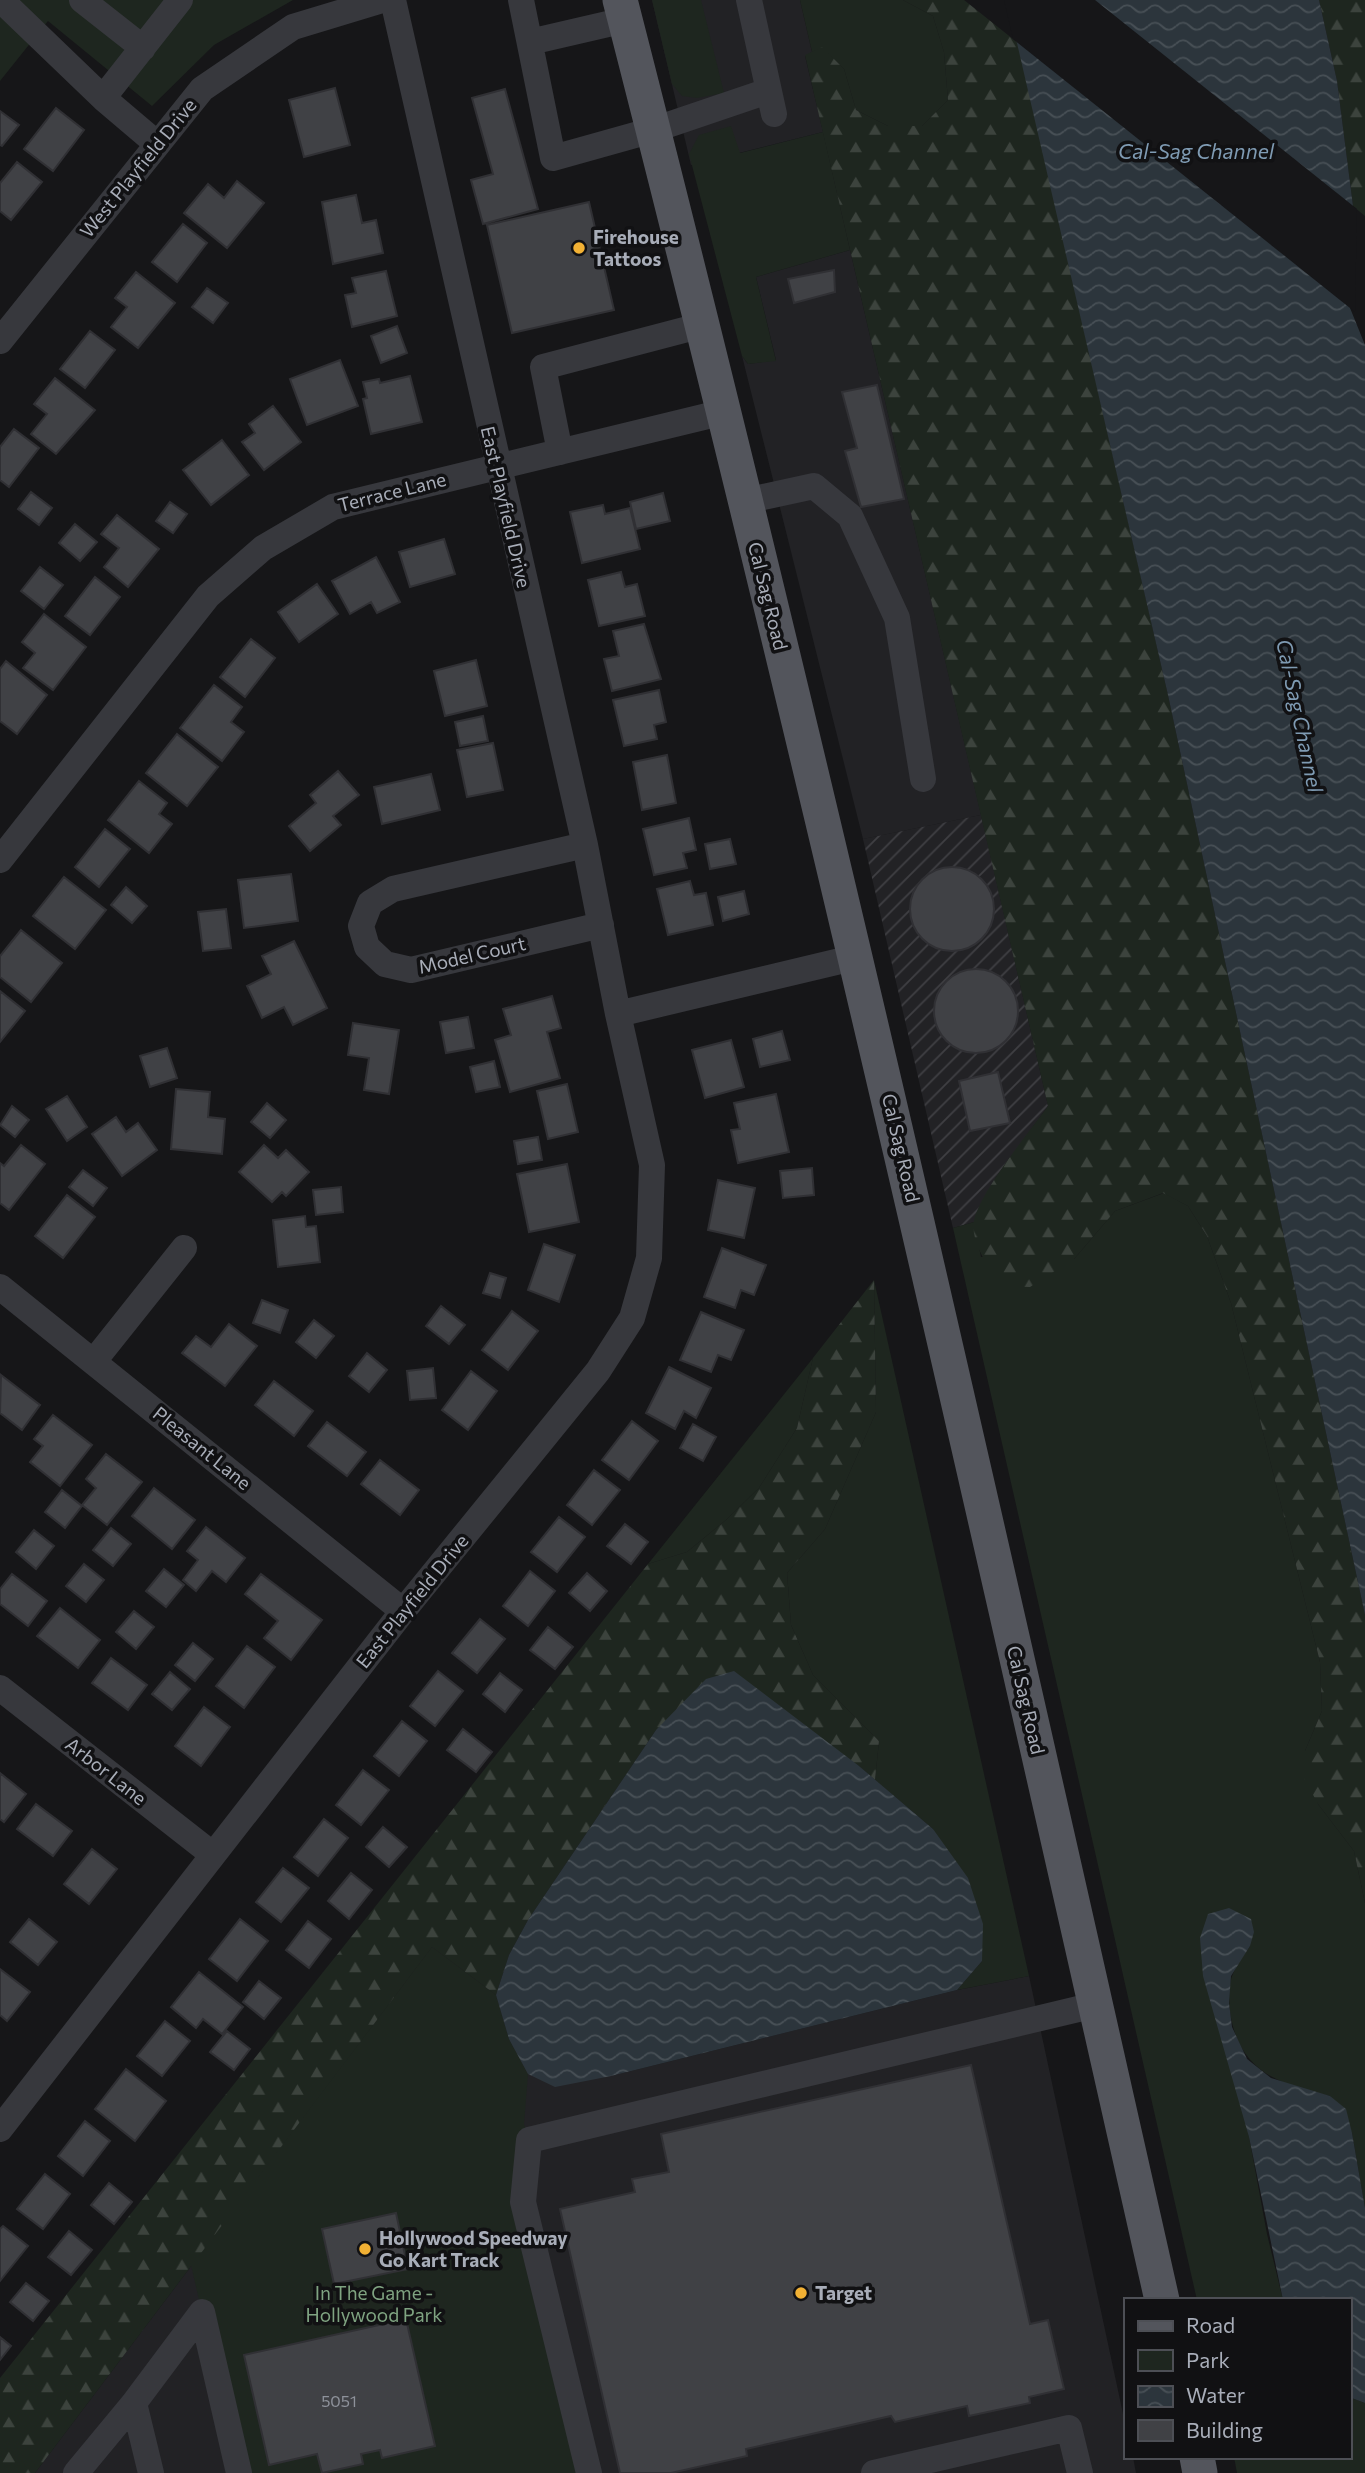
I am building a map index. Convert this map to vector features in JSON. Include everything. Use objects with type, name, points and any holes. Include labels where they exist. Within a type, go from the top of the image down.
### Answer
[{"type":"main road","name":"Cal Sag Road","points":[[622,10],[703,325],[857,957],[1162,2298]]},
{"type":"street","points":[[1,0],[103,98],[156,143]]},
{"type":"street","points":[[82,0],[142,48]]},
{"type":"street","points":[[103,98],[180,0]]},
{"type":"street","name":"West Playfield Drive","points":[[0,341],[156,143],[202,89],[293,27],[382,0]]},
{"type":"street","name":"East Playfield Drive","points":[[0,2129],[8,2101],[212,1854],[403,1611],[598,1371],[632,1318],[649,1258],[652,1165],[618,1013],[585,845],[496,466],[393,0]]},
{"type":"street","points":[[521,0],[553,158],[653,130],[771,103],[749,0]]},
{"type":"street","points":[[530,42],[622,10]]},
{"type":"street","points":[[560,452],[543,368],[703,325]]},
{"type":"street","name":"Terrace Lane","points":[[0,860],[208,596],[263,548],[333,507],[724,412]]},
{"type":"street","points":[[745,501],[814,486],[850,516],[897,618],[923,779]]},
{"type":"street","name":"Model Court","points":[[585,845],[393,889],[370,903],[361,926],[367,947],[385,964],[411,970],[601,925]]},
{"type":"street","points":[[618,1013],[857,957]]},
{"type":"street","points":[[94,1361],[184,1248]]},
{"type":"street","name":"Pleasant Lane","points":[[0,1287],[403,1611]]},
{"type":"street","name":"Arbor Lane","points":[[0,1688],[212,1854]]},
{"type":"street","points":[[589,2473],[523,2202],[529,2140],[1095,2005]]},
{"type":"street","points":[[76,2473],[134,2403],[202,2312],[239,2473]]},
{"type":"street","points":[[134,2403],[151,2473]]},
{"type":"street","points":[[874,2473],[1069,2428],[1080,2473]]},
{"type":"shaded area","points":[[652,0],[800,0],[812,52],[805,56],[823,132],[691,165]]},
{"type":"shaded area","points":[[850,250],[981,815],[863,839],[742,356],[748,364],[776,360],[756,277]]},
{"type":"shaded area","points":[[981,815],[1048,1106],[996,1177],[974,1222],[953,1228],[863,839]]},
{"type":"shaded area","points":[[432,1947],[496,1995],[509,2039],[611,2076],[957,1990],[1029,1976],[1124,2418],[1124,2459],[1133,2459],[1136,2473],[35,2473]]},
{"type":"green space","points":[[0,0],[293,0],[214,45],[152,106],[48,21],[0,81]]},
{"type":"green space","points":[[652,0],[701,0],[724,93],[697,98],[682,96],[672,84]]},
{"type":"green space","points":[[800,0],[903,0],[933,16],[944,52],[948,100],[922,126],[888,126],[856,110],[844,69],[822,48],[812,52]]},
{"type":"green space","points":[[903,0],[964,0],[1018,43],[1168,695],[1365,1615],[1365,1903],[1354,1851],[1318,1804],[1304,1778],[1305,1751],[1322,1711],[1320,1662],[1231,1303],[1207,1236],[1188,1206],[1163,1193],[1115,1211],[1074,1259],[1030,1287],[1001,1286],[975,1238],[974,1221],[985,1195],[1048,1106],[805,55],[822,47],[844,69],[856,110],[888,126],[922,126],[948,100],[944,52],[933,16]]},
{"type":"green space","points":[[1319,0],[1365,0],[1365,216],[1353,206],[1337,81]]},
{"type":"green space","points":[[731,126],[740,153],[823,132],[850,250],[756,277],[776,361],[748,364],[742,356],[689,154],[699,135]]},
{"type":"green space","points":[[1164,1193],[1188,1206],[1207,1236],[1231,1303],[1320,1662],[1322,1711],[1305,1751],[1318,1804],[1354,1851],[1365,1903],[1365,2208],[1352,2133],[1330,2096],[1277,2080],[1264,2072],[1242,2048],[1235,2032],[1229,1998],[1231,1978],[1250,1946],[1208,1914],[1267,2234],[1283,2298],[1197,2298],[953,1228],[974,1222],[981,1257],[1074,1259],[1115,1211]]},
{"type":"green space","points":[[874,1280],[1029,1976],[957,1990],[982,1961],[933,1829],[875,1780],[879,1741],[813,1675],[791,1625],[787,1573],[825,1529],[876,1412]]},
{"type":"green space","points":[[874,1280],[876,1412],[825,1529],[787,1573],[791,1625],[813,1675],[879,1741],[875,1780],[859,1766],[656,1730],[528,1920],[509,1955],[496,1995],[432,1947],[35,2473],[0,2473],[0,2378],[648,1564],[687,1552],[759,1488],[797,1428],[813,1358]]},
{"type":"green space","points":[[813,1358],[797,1428],[759,1488],[687,1552],[648,1564]]},
{"type":"green space","name":"In The Game - Hollywood Park","points":[[432,1947],[496,1995],[509,2039],[528,2074],[524,2124],[529,2140],[523,2202],[589,2473],[239,2473],[191,2265]]},
{"type":"green space","points":[[1351,2398],[1365,2403],[1365,2473],[1237,2473],[1234,2459],[1351,2459]]},
{"type":"water","name":"Cal-Sag Channel","points":[[1007,0],[1319,0],[1337,81],[1353,206],[1350,308],[1365,345],[1365,1615],[1168,695]]},
{"type":"water","points":[[734,1671],[859,1766],[933,1829],[968,1878],[983,1924],[982,1961],[957,1990],[611,2076],[555,2087],[528,2074],[509,2039],[496,1995],[509,1955],[528,1920],[656,1730],[706,1679]]},
{"type":"water","points":[[1229,1908],[1251,1919],[1254,1932],[1250,1946],[1231,1976],[1229,2003],[1232,2027],[1247,2059],[1271,2078],[1330,2096],[1346,2109],[1365,2208],[1365,2403],[1351,2398],[1351,2298],[1283,2298],[1249,2137],[1203,1976],[1200,1938],[1208,1914]]},
{"type":"pier","points":[[1004,0],[1095,0],[1357,209],[1355,312],[1013,39]]},
{"type":"building","points":[[335,88],[350,145],[304,157],[289,100]]},
{"type":"building","points":[[505,89],[538,209],[483,224],[471,180],[493,174],[472,98]]},
{"type":"building","points":[[56,108],[84,130],[53,171],[24,149]]},
{"type":"building","points":[[0,111],[19,125],[2,146],[0,145]]},
{"type":"building","points":[[17,162],[42,182],[11,220],[0,211],[0,183]]},
{"type":"building","points":[[237,181],[264,203],[227,248],[184,213],[208,184],[224,198]]},
{"type":"building","points":[[356,195],[362,223],[376,220],[383,253],[333,264],[322,202]]},
{"type":"building","points":[[589,202],[614,310],[512,333],[487,225]]},
{"type":"building","points":[[183,224],[207,243],[177,282],[152,262]]},
{"type":"building","points":[[834,270],[835,292],[794,303],[788,279]]},
{"type":"building","points":[[386,271],[397,316],[352,327],[345,295],[356,293],[352,278]]},
{"type":"building","points":[[136,272],[175,303],[138,348],[111,327],[127,307],[115,298]]},
{"type":"building","points":[[207,288],[228,303],[213,323],[192,307]]},
{"type":"building","points":[[397,326],[407,353],[381,363],[371,336]]},
{"type":"building","points":[[90,331],[115,350],[85,388],[60,369]]},
{"type":"building","points":[[340,360],[358,406],[307,425],[290,379]]},
{"type":"building","points":[[410,376],[422,422],[371,434],[363,399],[367,398],[363,382],[379,379],[380,383]]},
{"type":"building","points":[[55,378],[95,410],[56,454],[31,434],[47,414],[34,404]]},
{"type":"building","points":[[877,385],[904,499],[861,507],[845,451],[857,448],[842,392]]},
{"type":"building","points":[[273,406],[301,442],[264,470],[242,442],[255,433],[249,424]]},
{"type":"building","points":[[14,429],[39,448],[9,487],[0,480],[0,447]]},
{"type":"building","points":[[222,440],[249,475],[211,505],[183,470]]},
{"type":"building","points":[[31,492],[52,508],[39,525],[18,509]]},
{"type":"building","points":[[663,493],[670,521],[636,529],[630,502]]},
{"type":"building","points":[[170,502],[187,514],[173,533],[156,521]]},
{"type":"building","points":[[603,505],[605,514],[630,508],[640,549],[582,563],[570,512]]},
{"type":"building","points":[[117,515],[159,549],[128,587],[104,567],[119,548],[101,534]]},
{"type":"building","points":[[75,524],[97,542],[80,561],[59,543]]},
{"type":"building","points":[[444,539],[455,574],[410,587],[399,552]]},
{"type":"building","points":[[376,557],[400,602],[377,613],[371,602],[350,614],[332,581]]},
{"type":"building","points":[[40,567],[63,585],[44,609],[21,591]]},
{"type":"building","points":[[621,572],[625,587],[637,584],[645,616],[599,626],[588,580]]},
{"type":"building","points":[[95,577],[120,597],[90,635],[65,616]]},
{"type":"building","points":[[317,584],[338,614],[299,642],[278,612]]},
{"type":"building","points":[[44,614],[86,647],[53,690],[23,668],[35,653],[22,642]]},
{"type":"building","points":[[644,624],[661,679],[612,691],[604,659],[619,656],[613,631]]},
{"type":"building","points":[[251,639],[275,658],[245,697],[220,677]]},
{"type":"building","points":[[476,660],[487,706],[445,716],[434,671]]},
{"type":"building","points":[[6,661],[47,695],[17,734],[0,721],[0,669]]},
{"type":"building","points":[[214,685],[242,707],[231,722],[244,732],[222,761],[180,728]]},
{"type":"building","points":[[659,690],[666,722],[654,725],[657,739],[624,746],[613,700]]},
{"type":"building","points":[[483,716],[488,741],[460,746],[455,722]]},
{"type":"building","points":[[177,734],[218,767],[187,806],[146,773]]},
{"type":"building","points":[[493,743],[503,790],[467,797],[457,750]]},
{"type":"building","points":[[667,755],[676,803],[642,810],[633,762]]},
{"type":"building","points":[[338,771],[359,795],[333,816],[341,825],[310,851],[289,826],[316,803],[310,795]]},
{"type":"building","points":[[431,774],[440,810],[382,824],[374,787]]},
{"type":"building","points":[[139,781],[167,803],[159,814],[172,824],[149,853],[108,820]]},
{"type":"building","points":[[689,818],[696,850],[683,853],[687,868],[654,875],[643,829]]},
{"type":"building","points":[[105,829],[130,849],[99,887],[75,867]]},
{"type":"building","points":[[730,839],[736,864],[710,869],[705,844]]},
{"type":"building","points":[[944,867],[960,867],[976,874],[987,885],[994,901],[991,925],[982,939],[960,951],[944,951],[928,944],[917,933],[910,917],[910,901],[917,885],[928,874]]},
{"type":"building","points":[[291,874],[298,921],[244,928],[238,880]]},
{"type":"building","points":[[64,877],[106,910],[75,949],[33,916]]},
{"type":"building","points":[[690,881],[694,895],[706,893],[713,925],[668,935],[657,889]]},
{"type":"building","points":[[126,887],[147,906],[132,923],[111,905]]},
{"type":"building","points":[[744,891],[749,914],[723,921],[718,897]]},
{"type":"building","points":[[226,909],[231,948],[203,951],[198,912]]},
{"type":"building","points":[[21,930],[62,963],[31,1002],[0,977],[0,956]]},
{"type":"building","points":[[294,941],[327,1008],[293,1025],[284,1007],[262,1018],[247,986],[271,974],[262,956]]},
{"type":"building","points":[[976,969],[992,972],[1006,981],[1015,995],[1018,1011],[1015,1027],[1006,1041],[992,1050],[976,1053],[960,1050],[946,1041],[937,1027],[934,1011],[937,995],[946,981],[960,972]]},
{"type":"building","points":[[0,991],[25,1011],[0,1042]]},
{"type":"building","points":[[552,996],[561,1028],[547,1032],[560,1078],[510,1092],[495,1040],[511,1035],[503,1009]]},
{"type":"building","points":[[468,1017],[474,1048],[446,1053],[440,1022]]},
{"type":"building","points":[[353,1023],[399,1030],[389,1094],[364,1090],[369,1058],[348,1055]]},
{"type":"building","points":[[782,1031],[790,1060],[760,1067],[753,1039]]},
{"type":"building","points":[[731,1040],[744,1087],[705,1098],[692,1050]]},
{"type":"building","points":[[167,1048],[177,1078],[150,1087],[140,1056]]},
{"type":"building","points":[[494,1061],[500,1087],[476,1092],[470,1067]]},
{"type":"building","points":[[998,1072],[1010,1123],[970,1131],[959,1081]]},
{"type":"building","points":[[567,1084],[578,1132],[548,1139],[537,1091]]},
{"type":"building","points":[[176,1089],[210,1092],[208,1117],[225,1119],[222,1154],[171,1149]]},
{"type":"building","points":[[776,1094],[789,1152],[738,1163],[731,1130],[740,1129],[734,1103]]},
{"type":"building","points":[[67,1096],[87,1127],[67,1141],[46,1109]]},
{"type":"building","points":[[267,1103],[286,1120],[270,1138],[251,1122]]},
{"type":"building","points":[[12,1106],[29,1120],[15,1137],[0,1125]]},
{"type":"building","points":[[116,1117],[126,1132],[138,1123],[157,1150],[122,1176],[92,1134]]},
{"type":"building","points":[[538,1137],[542,1160],[518,1164],[514,1141]]},
{"type":"building","points":[[21,1145],[45,1164],[9,1210],[0,1203],[0,1163],[4,1166]]},
{"type":"building","points":[[264,1145],[278,1158],[286,1150],[309,1172],[286,1196],[282,1192],[272,1202],[239,1172]]},
{"type":"building","points":[[567,1164],[579,1222],[529,1232],[517,1174]]},
{"type":"building","points":[[812,1168],[814,1195],[783,1198],[780,1171]]},
{"type":"building","points":[[83,1170],[107,1188],[93,1206],[69,1187]]},
{"type":"building","points":[[718,1180],[755,1188],[744,1238],[708,1230]]},
{"type":"building","points":[[341,1187],[343,1212],[316,1215],[313,1190]]},
{"type":"building","points":[[67,1195],[95,1217],[63,1258],[35,1236]]},
{"type":"building","points":[[305,1216],[306,1227],[316,1226],[320,1262],[278,1267],[273,1220]]},
{"type":"building","points":[[544,1244],[575,1255],[559,1302],[528,1290]]},
{"type":"building","points":[[722,1248],[766,1265],[754,1295],[741,1290],[735,1308],[704,1297]]},
{"type":"building","points":[[490,1273],[506,1278],[500,1298],[483,1293]]},
{"type":"building","points":[[262,1300],[288,1310],[280,1333],[253,1323]]},
{"type":"building","points":[[441,1306],[465,1325],[449,1344],[426,1326]]},
{"type":"building","points":[[512,1311],[538,1331],[508,1370],[482,1350]]},
{"type":"building","points":[[701,1312],[744,1330],[731,1360],[718,1355],[711,1372],[680,1360]]},
{"type":"building","points":[[314,1320],[334,1336],[316,1358],[296,1342]]},
{"type":"building","points":[[229,1324],[257,1346],[225,1386],[182,1353],[196,1336],[211,1347]]},
{"type":"building","points":[[367,1353],[387,1370],[369,1392],[349,1376]]},
{"type":"building","points":[[669,1367],[711,1388],[696,1418],[684,1411],[675,1429],[646,1413]]},
{"type":"building","points":[[433,1368],[436,1398],[410,1400],[407,1371]]},
{"type":"building","points":[[471,1371],[497,1391],[468,1430],[442,1410]]},
{"type":"building","points":[[1,1375],[40,1405],[22,1430],[0,1413]]},
{"type":"building","points":[[274,1381],[313,1411],[294,1436],[255,1405]]},
{"type":"building","points":[[53,1415],[92,1445],[60,1486],[30,1462],[43,1446],[34,1439]]},
{"type":"building","points":[[632,1421],[658,1441],[629,1480],[602,1460]]},
{"type":"building","points":[[327,1422],[366,1452],[347,1476],[308,1446]]},
{"type":"building","points":[[693,1424],[716,1437],[703,1461],[680,1448]]},
{"type":"building","points":[[106,1454],[142,1482],[107,1525],[82,1505],[96,1488],[86,1479]]},
{"type":"building","points":[[380,1460],[419,1490],[400,1515],[361,1484]]},
{"type":"building","points":[[594,1470],[620,1490],[592,1525],[567,1505]]},
{"type":"building","points":[[154,1488],[195,1520],[172,1549],[132,1516]]},
{"type":"building","points":[[62,1490],[82,1506],[65,1528],[45,1512]]},
{"type":"building","points":[[559,1517],[585,1537],[557,1572],[531,1552]]},
{"type":"building","points":[[625,1524],[648,1542],[631,1564],[607,1546]]},
{"type":"building","points":[[206,1527],[245,1558],[226,1582],[212,1571],[196,1591],[183,1580],[198,1560],[187,1551]]},
{"type":"building","points":[[111,1528],[131,1544],[113,1566],[93,1550]]},
{"type":"building","points":[[34,1530],[54,1546],[36,1569],[16,1552]]},
{"type":"building","points":[[84,1564],[104,1580],[86,1602],[66,1586]]},
{"type":"building","points":[[164,1569],[184,1585],[166,1607],[146,1591]]},
{"type":"building","points":[[530,1571],[555,1591],[528,1626],[503,1606]]},
{"type":"building","points":[[587,1573],[607,1591],[590,1611],[569,1593]]},
{"type":"building","points":[[12,1574],[47,1601],[28,1626],[0,1604],[0,1589]]},
{"type":"building","points":[[261,1574],[322,1620],[291,1660],[264,1638],[278,1621],[245,1594]]},
{"type":"building","points":[[60,1608],[100,1640],[78,1668],[37,1636]]},
{"type":"building","points":[[134,1611],[154,1627],[136,1649],[116,1632]]},
{"type":"building","points":[[480,1619],[505,1639],[477,1673],[452,1653]]},
{"type":"building","points":[[548,1627],[573,1647],[555,1669],[530,1650]]},
{"type":"building","points":[[193,1643],[213,1659],[195,1681],[175,1665]]},
{"type":"building","points":[[247,1646],[275,1667],[244,1708],[216,1686]]},
{"type":"building","points":[[111,1658],[147,1685],[128,1710],[92,1683]]},
{"type":"building","points":[[438,1671],[463,1691],[435,1726],[410,1706]]},
{"type":"building","points":[[170,1672],[190,1689],[172,1710],[152,1694]]},
{"type":"building","points":[[500,1673],[522,1690],[505,1712],[483,1694]]},
{"type":"building","points":[[204,1707],[230,1727],[201,1766],[175,1746]]},
{"type":"building","points":[[402,1721],[427,1741],[399,1776],[374,1756]]},
{"type":"building","points":[[463,1729],[492,1752],[476,1772],[447,1750]]},
{"type":"building","points":[[363,1770],[389,1790],[361,1825],[336,1805]]},
{"type":"building","points":[[0,1773],[26,1794],[4,1822],[0,1819]]},
{"type":"building","points":[[36,1804],[72,1831],[53,1856],[17,1829]]},
{"type":"building","points":[[324,1819],[348,1838],[318,1876],[294,1857]]},
{"type":"building","points":[[383,1827],[407,1847],[389,1867],[366,1847]]},
{"type":"building","points":[[92,1849],[117,1869],[89,1904],[64,1884]]},
{"type":"building","points":[[283,1868],[309,1888],[281,1922],[256,1902]]},
{"type":"building","points":[[351,1873],[372,1890],[349,1919],[328,1901]]},
{"type":"building","points":[[29,1919],[57,1942],[38,1965],[10,1942]]},
{"type":"building","points":[[240,1919],[268,1941],[237,1981],[209,1959]]},
{"type":"building","points":[[308,1921],[331,1939],[309,1968],[286,1950]]},
{"type":"building","points":[[0,1969],[30,1992],[7,2021],[0,2015]]},
{"type":"building","points":[[199,1972],[243,2007],[222,2034],[203,2019],[196,2028],[171,2007]]},
{"type":"building","points":[[259,1981],[281,1998],[264,2019],[243,2002]]},
{"type":"building","points":[[165,2021],[190,2041],[162,2076],[137,2056]]},
{"type":"building","points":[[227,2031],[250,2049],[234,2070],[210,2052]]},
{"type":"building","name":"Target","points":[[971,2065],[1030,2324],[1048,2320],[1064,2389],[1029,2397],[1030,2403],[969,2416],[967,2406],[895,2422],[891,2416],[746,2449],[747,2456],[671,2473],[620,2473],[560,2209],[635,2192],[632,2179],[669,2172],[661,2134]]},
{"type":"building","points":[[126,2069],[166,2101],[135,2141],[95,2109]]},
{"type":"building","points":[[85,2121],[110,2141],[83,2176],[58,2156]]},
{"type":"building","points":[[45,2174],[70,2194],[43,2229],[17,2209]]},
{"type":"building","points":[[109,2183],[132,2202],[114,2224],[91,2205]]},
{"type":"building","name":"Hollywood Speedway Go Kart Track","points":[[396,2213],[408,2269],[334,2284],[322,2229]]},
{"type":"building","points":[[3,2226],[28,2246],[0,2281],[0,2229]]},
{"type":"building","points":[[69,2231],[92,2250],[71,2275],[48,2257]]},
{"type":"building","points":[[26,2283],[49,2301],[33,2321],[10,2302]]},
{"type":"building","name":"In The Game - Hollywood Park","points":[[406,2319],[435,2446],[382,2458],[380,2450],[361,2454],[363,2464],[322,2473],[317,2454],[269,2465],[244,2355]]},
{"type":"building","points":[[0,2337],[11,2346],[0,2360]]},
{"type":"place","name":"Firehouse Tattoos","points":[[579,248]]},
{"type":"place","name":"Hollywood Speedway Go Kart Track","points":[[365,2249]]},
{"type":"place","name":"Target","points":[[801,2293]]}]
